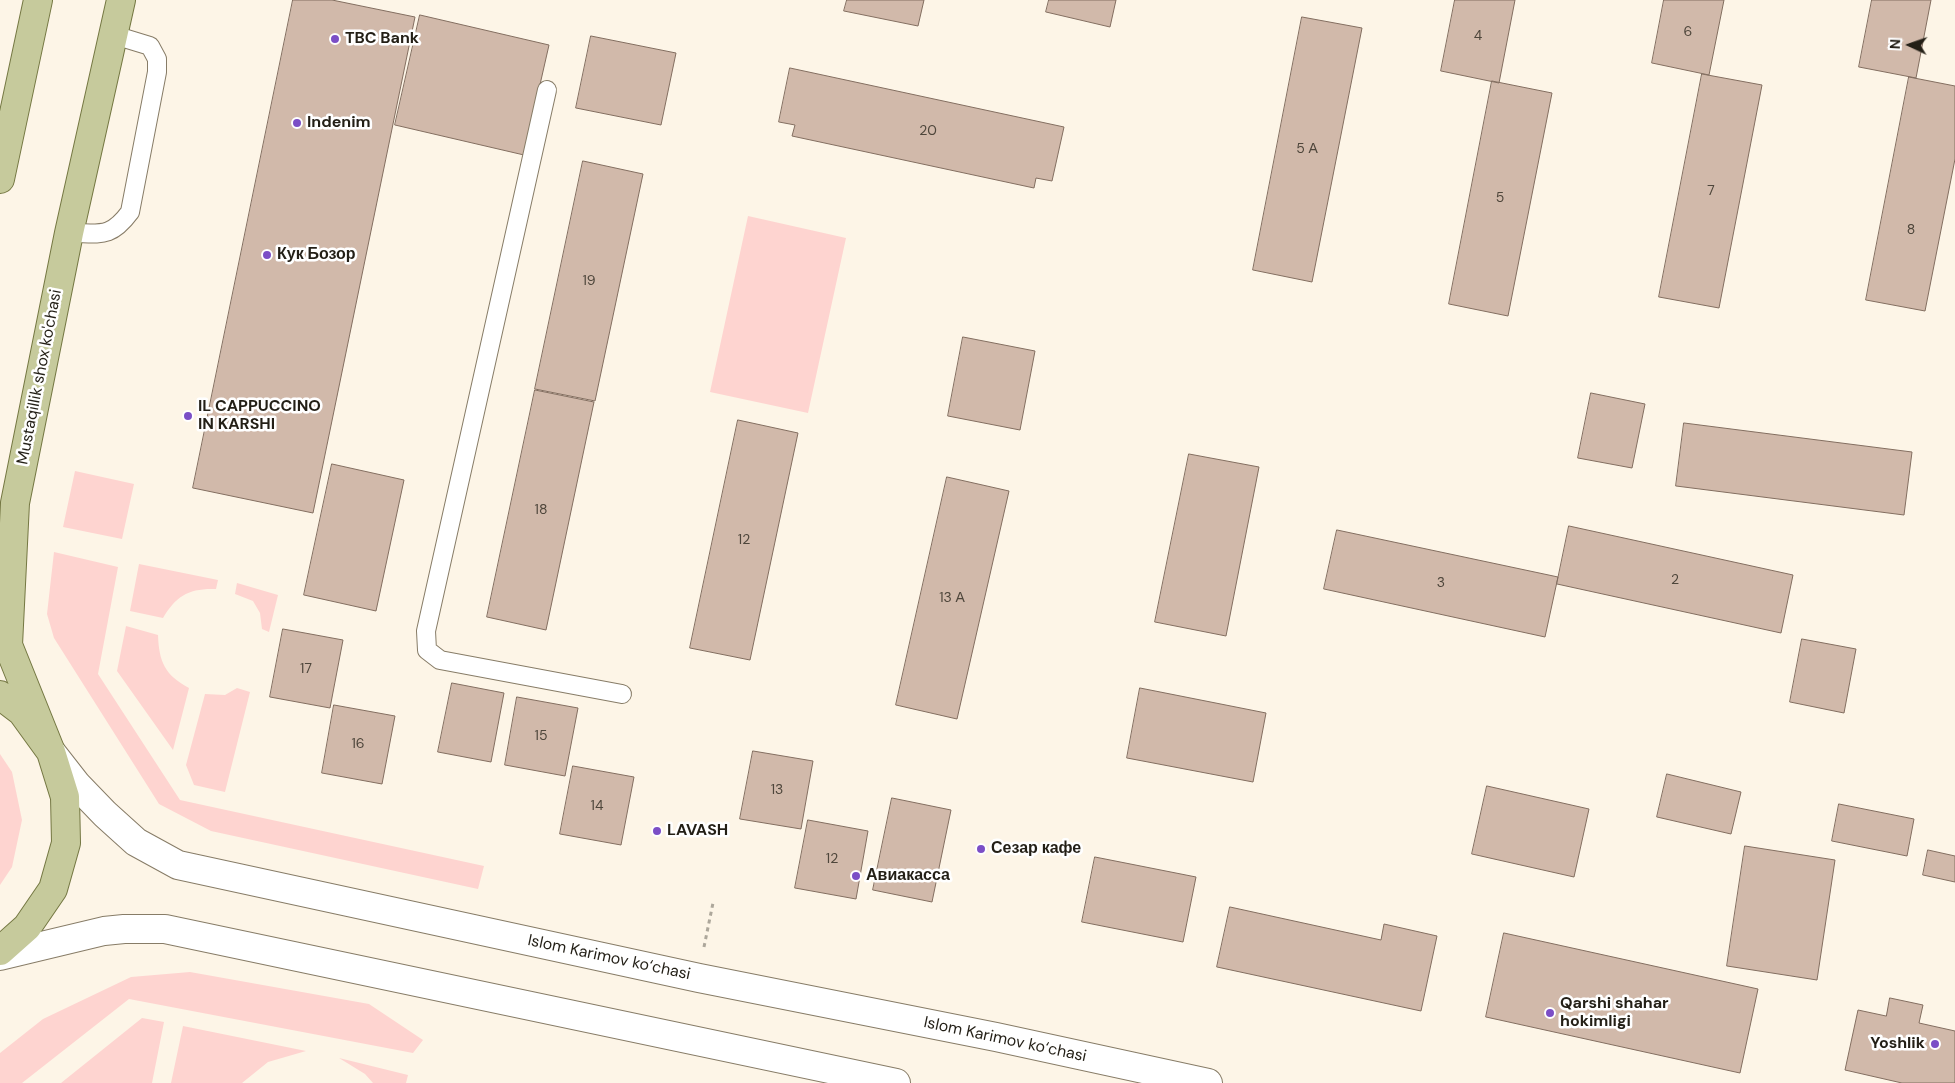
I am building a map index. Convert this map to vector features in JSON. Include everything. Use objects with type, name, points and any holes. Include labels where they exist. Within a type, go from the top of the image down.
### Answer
[{"type":"main road","points":[[0,179],[38,0]]},
{"type":"main road","name":"Mustaqillik shox ko'chasi","points":[[51,752],[8,645],[15,503],[69,233],[114,35],[120,0]]},
{"type":"main road","points":[[0,695],[22,712],[51,752],[65,797],[66,843],[53,889],[27,928],[0,950]]},
{"type":"main road","name":"Islom Karimov ko‘chasi","points":[[51,752],[104,814],[136,842],[178,865],[699,978],[996,1037],[1208,1083]]},
{"type":"main road","points":[[0,956],[104,931],[124,928],[165,929],[896,1083]]},
{"type":"lane","points":[[69,233],[107,234],[121,225],[130,212],[157,72],[157,58],[150,46],[114,35]]},
{"type":"lane","points":[[547,90],[426,631],[428,650],[440,660],[622,694]]},
{"type":"path","points":[[704,947],[713,903]]},
{"type":"shaded area","points":[[748,216],[846,238],[808,413],[710,392]]},
{"type":"shaded area","points":[[75,471],[134,484],[122,539],[63,527]]},
{"type":"shaded area","points":[[54,552],[118,567],[98,674],[180,800],[484,866],[478,889],[211,831],[159,804],[54,638],[47,614]]},
{"type":"shaded area","points":[[139,564],[218,580],[216,589],[198,590],[184,595],[173,604],[163,618],[130,611]]},
{"type":"shaded area","points":[[237,583],[278,595],[269,632],[262,629],[260,613],[253,601],[235,594]]},
{"type":"shaded area","points":[[126,626],[158,635],[160,653],[165,667],[174,678],[189,688],[173,750],[117,671]]},
{"type":"shaded area","points":[[237,688],[250,692],[225,792],[194,785],[186,765],[205,694],[225,695]]},
{"type":"shaded area","points":[[0,754],[12,772],[22,820],[12,867],[0,885]]},
{"type":"shaded area","points":[[190,972],[369,1004],[423,1040],[413,1053],[129,999],[22,1083],[0,1083],[0,1053],[43,1019],[131,977]]},
{"type":"shaded area","points":[[142,1018],[164,1022],[152,1083],[61,1083]]},
{"type":"shaded area","points":[[183,1026],[306,1051],[268,1062],[242,1083],[171,1083]]},
{"type":"shaded area","points":[[339,1058],[408,1075],[406,1083],[373,1083],[365,1074]]},
{"type":"building","points":[[293,0],[332,0],[415,17],[313,513],[193,488]]},
{"type":"building","points":[[847,0],[924,0],[918,26],[844,11]]},
{"type":"building","points":[[1049,0],[1116,0],[1110,27],[1046,12]]},
{"type":"building","points":[[1455,0],[1515,0],[1499,83],[1441,71]]},
{"type":"building","points":[[1664,0],[1724,0],[1709,75],[1652,63]]},
{"type":"building","points":[[1872,0],[1931,0],[1916,78],[1859,67]]},
{"type":"building","points":[[420,15],[549,45],[524,155],[395,125]]},
{"type":"building","points":[[1302,17],[1362,28],[1312,282],[1253,270]]},
{"type":"building","points":[[591,36],[676,53],[661,125],[576,108]]},
{"type":"building","points":[[790,68],[1064,127],[1052,181],[1036,178],[1034,188],[792,136],[795,125],[779,122]]},
{"type":"building","points":[[1702,74],[1762,85],[1719,308],[1659,297]]},
{"type":"building","points":[[1909,77],[1955,86],[1955,159],[1925,311],[1866,300]]},
{"type":"building","points":[[1492,81],[1552,93],[1508,316],[1449,304]]},
{"type":"building","points":[[583,161],[643,174],[595,401],[535,389]]},
{"type":"building","points":[[963,337],[1035,351],[1020,430],[948,416]]},
{"type":"building","points":[[535,390],[594,402],[546,630],[487,617]]},
{"type":"building","points":[[1591,393],[1645,404],[1632,468],[1578,458]]},
{"type":"building","points":[[738,420],[798,433],[750,660],[690,648]]},
{"type":"building","points":[[1684,423],[1912,452],[1904,515],[1676,486]]},
{"type":"building","points":[[1189,454],[1259,467],[1226,636],[1155,622]]},
{"type":"building","points":[[332,464],[404,480],[376,611],[304,595]]},
{"type":"building","points":[[947,477],[1009,491],[957,719],[896,705]]},
{"type":"building","points":[[1569,526],[1793,575],[1781,633],[1557,584]]},
{"type":"building","points":[[1337,530],[1558,577],[1545,637],[1324,589]]},
{"type":"building","points":[[283,629],[343,640],[330,708],[270,697]]},
{"type":"building","points":[[1802,639],[1856,649],[1844,713],[1790,702]]},
{"type":"building","points":[[452,683],[504,693],[491,762],[438,752]]},
{"type":"building","points":[[1140,688],[1266,713],[1253,782],[1127,758]]},
{"type":"building","points":[[517,697],[578,708],[565,776],[505,765]]},
{"type":"building","points":[[334,705],[395,716],[382,784],[322,773]]},
{"type":"building","points":[[753,751],[813,761],[801,829],[740,819]]},
{"type":"building","points":[[573,766],[634,777],[621,845],[560,834]]},
{"type":"building","points":[[1667,774],[1741,792],[1731,834],[1657,817]]},
{"type":"building","points":[[1487,786],[1589,809],[1574,877],[1472,854]]},
{"type":"building","points":[[892,798],[951,810],[932,902],[873,890]]},
{"type":"building","points":[[1839,804],[1914,819],[1907,856],[1832,841]]},
{"type":"building","points":[[808,820],[868,831],[856,899],[795,888]]},
{"type":"building","points":[[1745,846],[1835,860],[1817,980],[1727,966]]},
{"type":"building","points":[[1928,850],[1955,856],[1955,882],[1923,875]]},
{"type":"building","points":[[1095,857],[1196,877],[1183,942],[1082,922]]},
{"type":"building","points":[[1230,907],[1381,940],[1384,924],[1437,936],[1421,1011],[1217,967]]},
{"type":"building","points":[[1504,933],[1758,989],[1740,1073],[1486,1017]]},
{"type":"building","points":[[1890,998],[1923,1005],[1919,1023],[1955,1031],[1955,1083],[1902,1083],[1845,1070],[1858,1010],[1886,1016]]},
{"type":"place","name":"TBC Bank","points":[[335,39]]},
{"type":"place","name":"Indenim","points":[[297,123]]},
{"type":"place","name":"Кук Бозор","points":[[267,255]]},
{"type":"place","name":"IL CAPPUCCINO IN KARSHI","points":[[188,416]]},
{"type":"place","name":"LAVASH","points":[[657,831]]},
{"type":"place","name":"Сезар кафе","points":[[981,849]]},
{"type":"place","name":"Авиакасса","points":[[856,876]]},
{"type":"place","name":"Qarshi shahar hokimligi","points":[[1550,1013]]},
{"type":"place","name":"Yoshlik","points":[[1935,1044]]}]
